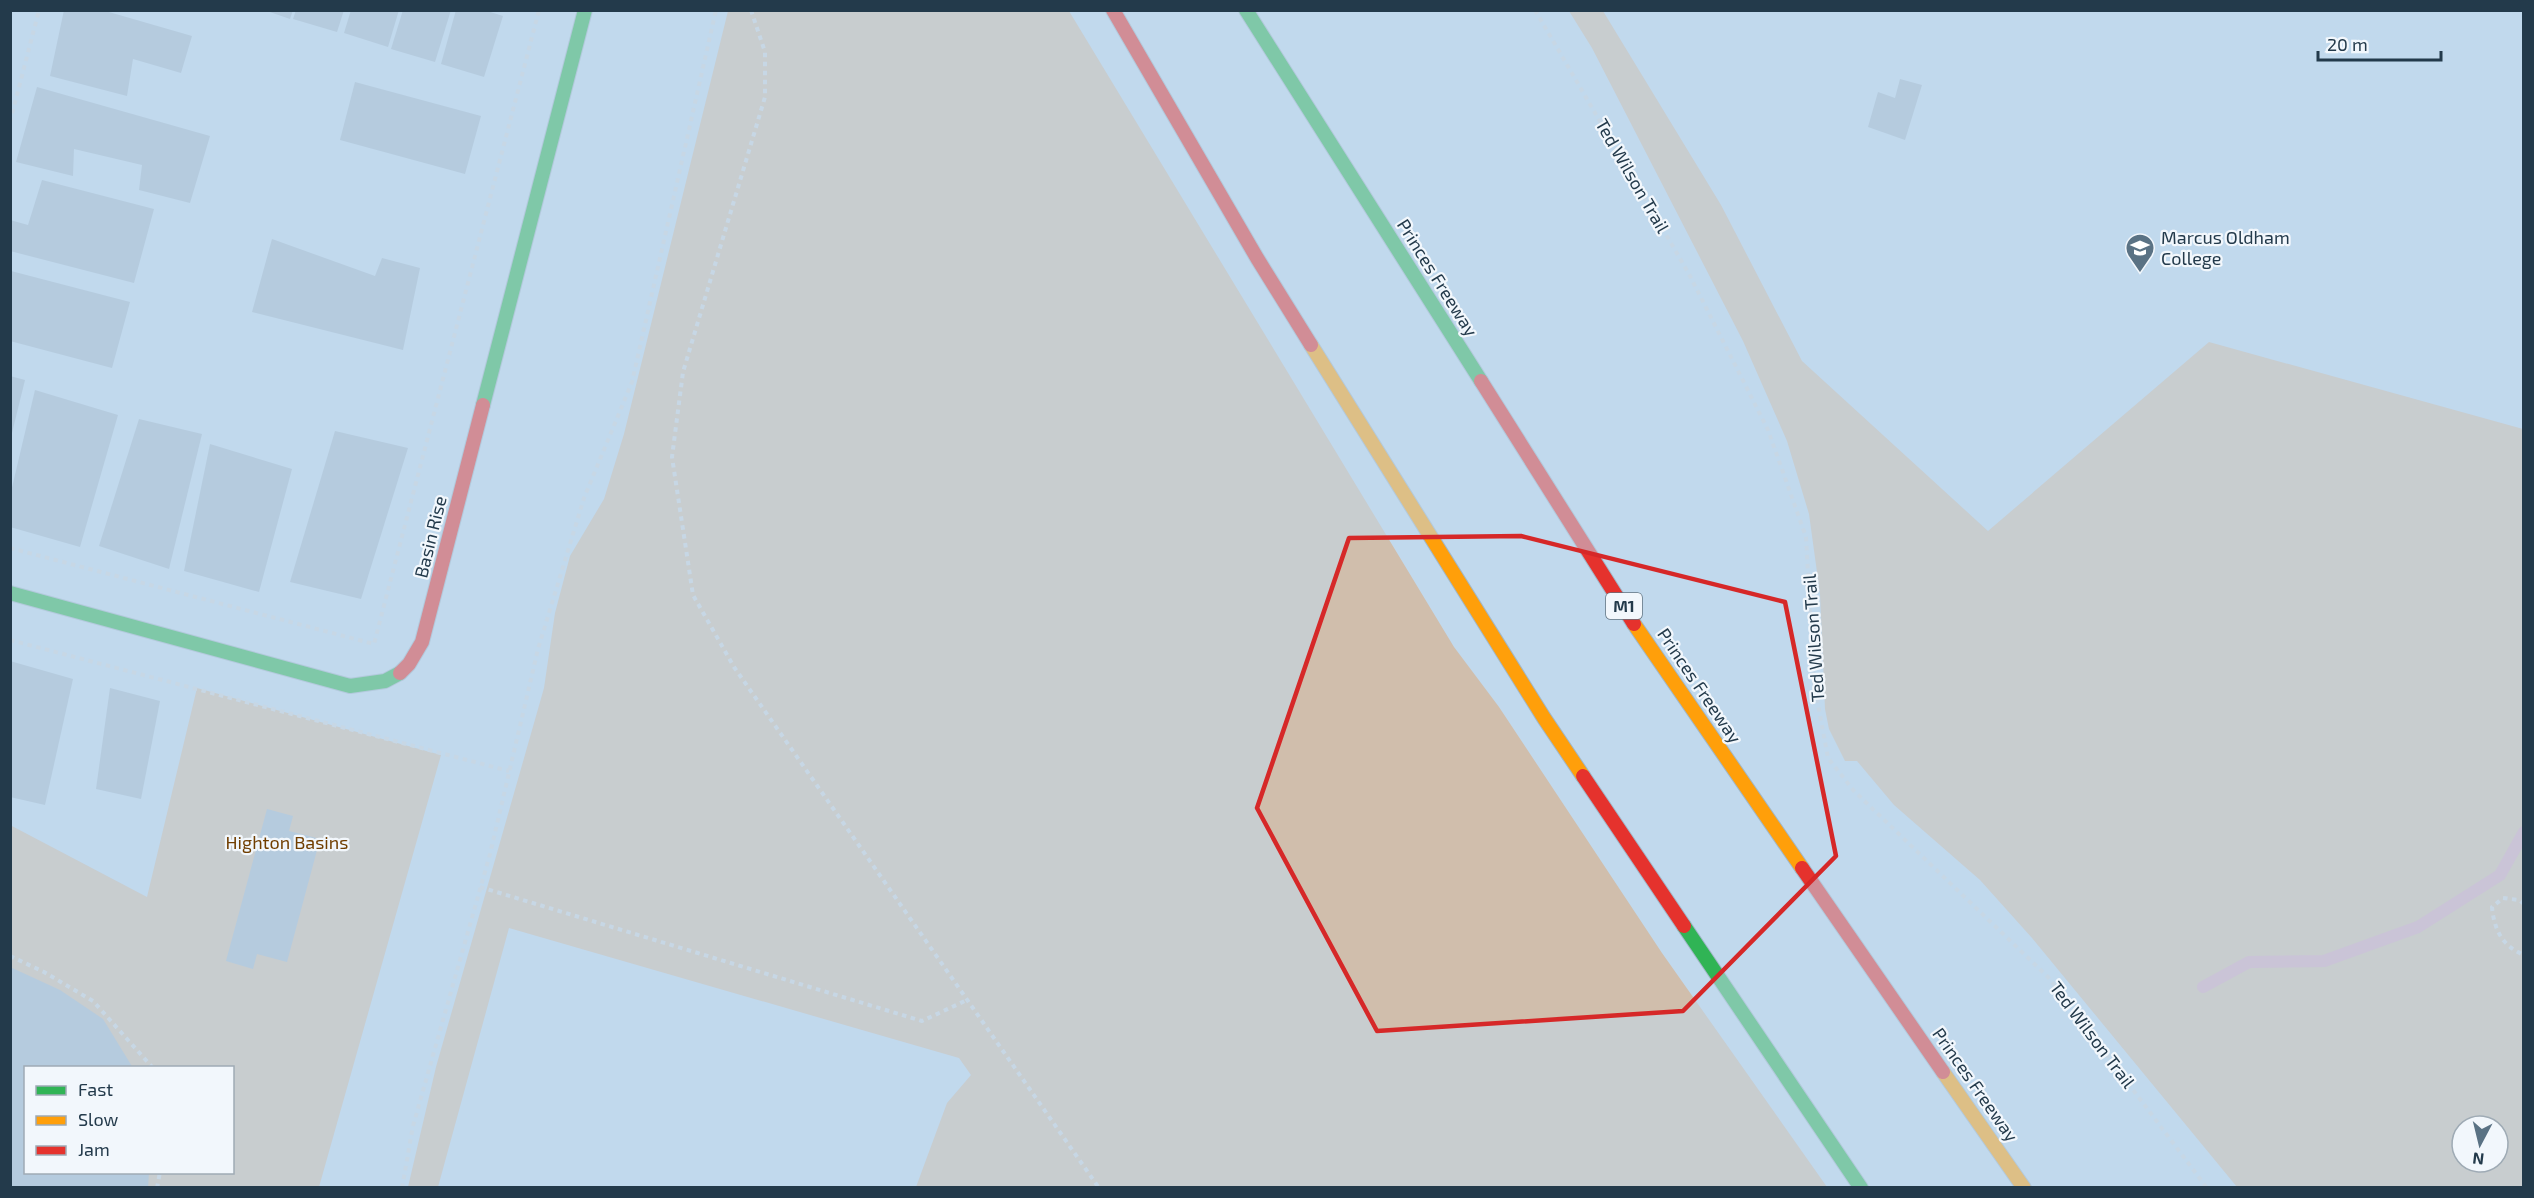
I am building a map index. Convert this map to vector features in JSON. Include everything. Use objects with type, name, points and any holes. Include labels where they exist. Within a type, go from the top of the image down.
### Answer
[{"type":"main road","name":"Basin Rise","points":[[10,593],[350,686],[378,684],[401,674],[414,660],[422,642],[585,10]]},
{"type":"main road","points":[[1113,10],[1257,258],[1544,718],[1861,1188]]},
{"type":"main road","name":"Princes Freeway","points":[[1246,10],[1659,663],[2024,1188]]},
{"type":"path","points":[[10,122],[39,10]]},
{"type":"path","points":[[10,548],[374,644],[538,10]]},
{"type":"path","points":[[402,1188],[413,1126],[480,887],[538,649],[584,498],[632,382],[716,10]]},
{"type":"path","points":[[751,10],[765,52],[765,97],[683,372],[672,457],[693,595],[734,667],[1098,1188]]},
{"type":"path","name":"Ted Wilson Trail","points":[[1535,10],[1689,274],[1768,429],[1806,537],[1814,683],[1828,758],[1854,791],[2048,976],[2207,1188]]},
{"type":"path","points":[[10,640],[509,771]]},
{"type":"path","points":[[480,887],[922,1021],[967,1000]]},
{"type":"path","points":[[2523,904],[2518,900],[2503,898],[2492,907],[2493,923],[2503,942],[2523,955]]},
{"type":"path","points":[[10,956],[44,972],[93,1001],[151,1066]]},
{"type":"highlighted area","points":[[1521,536],[1785,602],[1836,856],[1683,1011],[1377,1031],[1257,808],[1349,538]]},
{"type":"green space","points":[[728,11],[1069,11],[1454,647],[1499,707],[1662,953],[1827,1187],[916,1187],[947,1103],[971,1075],[959,1058],[509,928],[438,1187],[408,1187],[436,1067],[544,688],[555,613],[570,556],[604,499],[624,434]]},
{"type":"green space","points":[[1569,11],[1603,11],[1721,205],[1802,361],[1988,531],[2209,342],[2523,429],[2523,1187],[2237,1187],[2032,938],[1980,880],[1894,805],[1857,761],[1845,761],[1829,729],[1825,709],[1820,594],[1809,514],[1787,441],[1743,341],[1592,48]]},
{"type":"green space","name":"Highton Basins","points":[[197,688],[441,755],[319,1187],[11,1187],[10,825],[147,897]]},
{"type":"building","points":[[64,10],[102,10],[192,36],[181,73],[133,59],[127,96],[50,76]]},
{"type":"building","points":[[264,10],[293,10],[290,19]]},
{"type":"building","points":[[296,10],[344,10],[337,32],[293,19]]},
{"type":"building","points":[[351,10],[399,10],[388,47],[344,33]]},
{"type":"building","points":[[403,10],[451,10],[435,62],[391,49]]},
{"type":"building","points":[[456,10],[484,10],[503,16],[484,77],[441,64]]},
{"type":"building","points":[[1900,79],[1922,85],[1905,140],[1868,127],[1878,92],[1895,98]]},
{"type":"building","points":[[355,82],[481,116],[465,174],[340,140]]},
{"type":"building","points":[[37,87],[210,136],[190,203],[139,190],[142,165],[74,149],[73,176],[16,162]]},
{"type":"building","points":[[42,180],[154,209],[134,283],[10,251],[10,220],[28,225]]},
{"type":"building","points":[[272,239],[375,276],[382,258],[420,268],[403,350],[252,312]]},
{"type":"building","points":[[11,271],[130,302],[112,368],[10,341]]},
{"type":"building","points":[[10,376],[25,380],[11,437],[10,437]]},
{"type":"building","points":[[35,390],[118,415],[80,547],[10,527],[10,496]]},
{"type":"building","points":[[139,419],[202,434],[169,569],[99,546]]},
{"type":"building","points":[[335,431],[408,448],[361,599],[290,582]]},
{"type":"building","points":[[210,444],[292,469],[259,592],[184,571]]},
{"type":"building","points":[[10,661],[73,679],[45,805],[10,797]]},
{"type":"building","points":[[110,688],[160,701],[141,799],[96,789]]},
{"type":"building","points":[[267,809],[293,816],[289,831],[320,839],[287,962],[257,954],[253,969],[226,961]]},
{"type":"building","points":[[10,967],[60,990],[103,1019],[132,1066],[24,1066],[24,1174],[149,1174],[148,1188],[10,1188]]},
{"type":"waterway","points":[[2203,987],[2249,962],[2324,961],[2418,927],[2500,875],[2524,832]]},
{"type":"traffic: fast","points":[[483,405],[585,10]]},
{"type":"traffic: fast","points":[[1246,10],[1481,381]]},
{"type":"traffic: fast","points":[[10,593],[350,686],[385,681],[400,673]]},
{"type":"traffic: fast","points":[[1684,926],[1861,1188]]},
{"type":"traffic: slow","points":[[1311,345],[1544,718],[1583,776]]},
{"type":"traffic: slow","points":[[1634,624],[1802,868]]},
{"type":"traffic: slow","points":[[1943,1072],[2024,1188]]},
{"type":"traffic: jam","points":[[1113,10],[1257,258],[1311,345]]},
{"type":"traffic: jam","points":[[1481,381],[1634,624]]},
{"type":"traffic: jam","points":[[400,673],[409,664],[422,642],[483,405]]},
{"type":"traffic: jam","points":[[1583,776],[1684,926]]},
{"type":"traffic: jam","points":[[1802,868],[1943,1072]]},
{"type":"place","name":"Marcus Oldham College","points":[[2140,274]]}]
